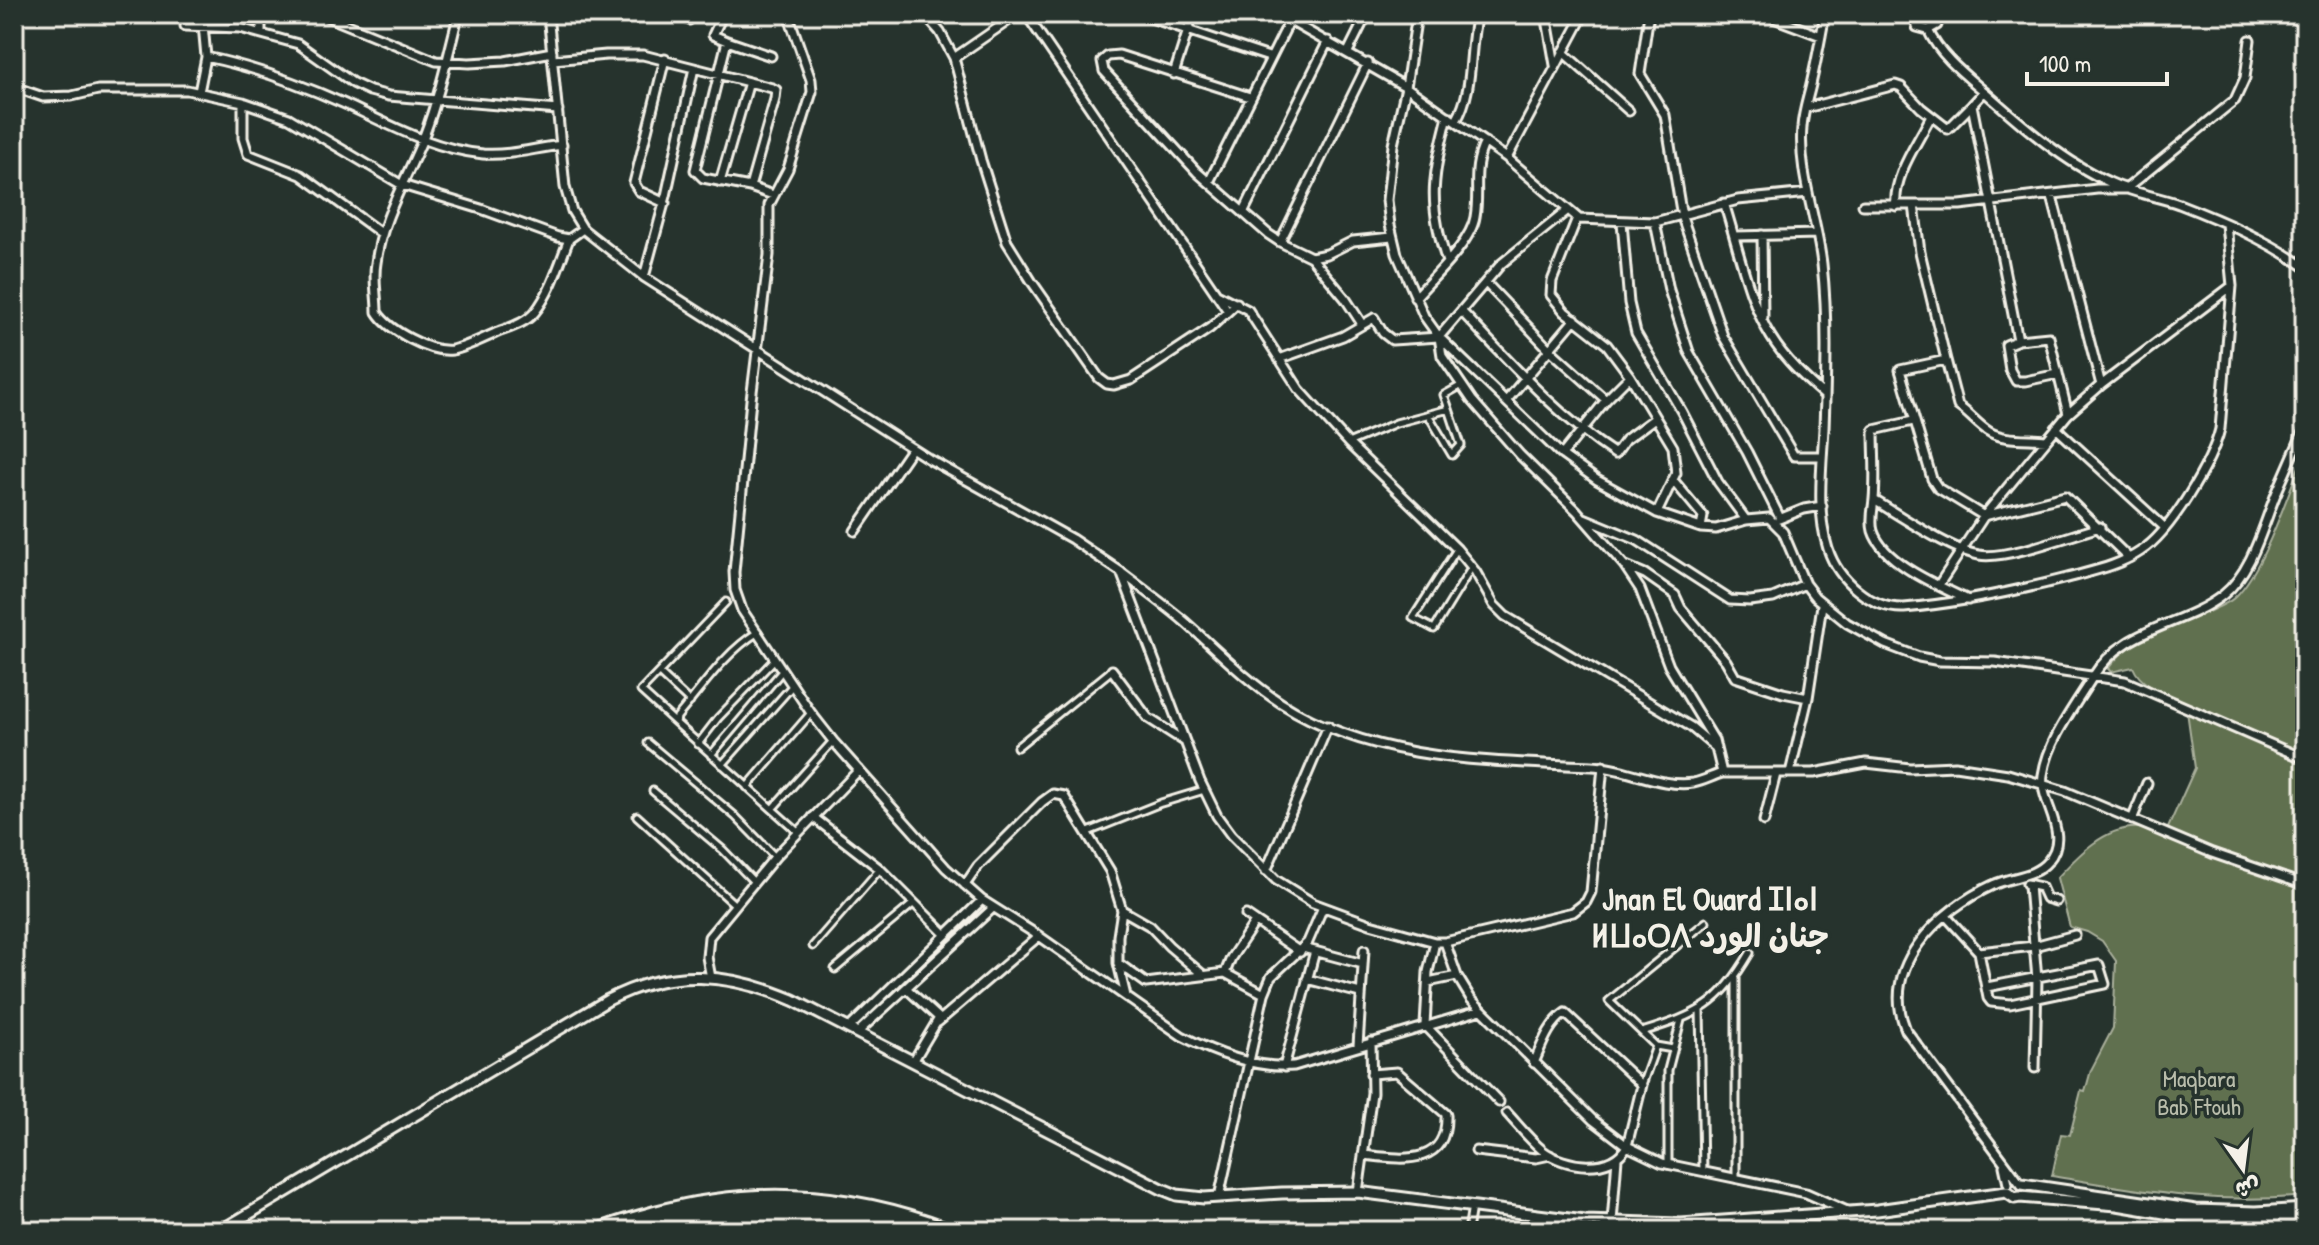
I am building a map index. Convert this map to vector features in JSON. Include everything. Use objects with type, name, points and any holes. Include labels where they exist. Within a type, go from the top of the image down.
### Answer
[{"type":"street","points":[[199,92],[206,57],[202,14]]},
{"type":"street","points":[[261,14],[261,33]]},
{"type":"street","points":[[321,14],[424,57],[447,62],[643,55],[772,88],[776,93],[750,187]]},
{"type":"street","points":[[440,14],[469,14]]},
{"type":"street","points":[[548,14],[568,202],[583,229],[644,277],[912,448],[1072,539],[1121,572],[1184,620],[1260,688],[1283,704],[1328,726],[1377,744],[1445,757],[1603,766],[1678,784],[1695,783],[1722,773],[1820,772],[1862,763],[1910,768],[1955,766],[2008,774],[2078,796],[2212,853],[2305,885]]},
{"type":"street","points":[[723,14],[713,35],[771,56]]},
{"type":"street","points":[[788,14],[811,80],[812,92],[788,169],[768,210],[769,255],[734,572],[738,602],[811,713],[929,851],[982,900],[1182,1036],[1203,1047],[1249,1061],[1284,1067],[1481,1010]]},
{"type":"street","points":[[924,14],[940,32],[954,58],[1007,242],[1099,378],[1114,385],[1131,380],[1210,328],[1237,303]]},
{"type":"street","points":[[954,58],[1018,14]]},
{"type":"street","points":[[1026,14],[1228,311]]},
{"type":"street","points":[[1139,14],[1269,57]]},
{"type":"street","points":[[1174,74],[1193,14]]},
{"type":"street","points":[[1278,14],[1368,63],[1456,121],[1507,158],[1577,218],[1655,222],[1724,203],[1808,193]]},
{"type":"street","points":[[1348,52],[1367,14]]},
{"type":"street","points":[[1417,14],[1387,178],[1388,214],[1392,237],[1415,298],[1439,337],[1562,455],[1597,480],[1657,513],[1701,528],[1716,529],[1746,520],[1767,517],[1777,520],[1804,509],[1822,506]]},
{"type":"street","points":[[1456,121],[1467,100],[1477,14]]},
{"type":"street","points":[[1546,14],[1555,67]]},
{"type":"street","points":[[1507,158],[1584,14]]},
{"type":"street","points":[[1649,14],[1640,74],[1667,123],[1682,217],[1728,346],[1770,411],[1794,456],[1822,456]]},
{"type":"street","points":[[1763,14],[1821,36]]},
{"type":"street","points":[[1825,14],[1801,129],[1808,193],[1824,281],[1824,532],[1832,558],[1846,578],[1883,606],[1897,608],[1968,600],[2068,578],[2129,558],[2149,546],[2200,476],[2218,439],[2232,286],[2226,224]]},
{"type":"street","points":[[1915,14],[1917,27],[1928,30],[1937,25],[1940,15]]},
{"type":"street","points":[[458,16],[436,101],[382,234],[375,266],[377,312],[394,330],[444,350],[463,346],[528,319],[538,308],[569,239],[583,229]]},
{"type":"street","points":[[1209,182],[1290,20]]},
{"type":"street","points":[[185,26],[240,28],[261,33],[308,50],[332,71],[370,91],[436,101],[558,110]]},
{"type":"street","points":[[1928,30],[1937,46],[1984,92],[2041,139],[2100,178],[2226,224],[2269,244],[2305,267]]},
{"type":"street","points":[[1863,205],[1992,202],[2097,189],[2126,189],[2235,100],[2245,78],[2250,40]]},
{"type":"street","points":[[727,41],[695,170],[700,176],[773,195]]},
{"type":"street","points":[[1244,211],[1328,41]]},
{"type":"street","points":[[1563,52],[1629,111]]},
{"type":"street","points":[[1250,97],[1119,55],[1108,56],[1102,61],[1104,71],[1209,182],[1268,234],[1311,257],[1362,324]]},
{"type":"street","points":[[206,57],[250,68],[313,90],[422,140],[480,154],[503,155],[562,145]]},
{"type":"street","points":[[665,59],[634,181],[639,191],[665,203]]},
{"type":"street","points":[[1280,242],[1368,63]]},
{"type":"street","points":[[644,277],[665,203],[694,68]]},
{"type":"street","points":[[720,182],[749,82]]},
{"type":"street","points":[[1806,108],[1895,85],[1948,129],[1984,92]]},
{"type":"street","points":[[14,87],[43,97],[72,96],[98,90],[167,89],[199,92],[243,102],[289,118],[402,185],[569,239]]},
{"type":"street","points":[[243,102],[243,138],[248,154],[301,175],[382,234]]},
{"type":"street","points":[[1972,105],[2018,340]]},
{"type":"street","points":[[1447,262],[1433,211],[1433,189],[1448,116]]},
{"type":"street","points":[[1896,206],[1895,189],[1931,116]]},
{"type":"street","points":[[1415,298],[1447,262],[1474,221],[1475,177],[1479,154],[1485,142]]},
{"type":"street","points":[[2052,196],[2101,385]]},
{"type":"street","points":[[1724,203],[1763,323],[1779,350],[1825,396]]},
{"type":"street","points":[[1914,205],[1920,252],[1958,406],[1986,430],[2000,436],[2046,440]]},
{"type":"street","points":[[1279,359],[1343,336],[1374,318],[1383,333],[1394,340],[1439,337],[1501,264],[1568,210]]},
{"type":"street","points":[[1577,218],[1556,266],[1550,289],[1555,301],[1607,345],[1630,376],[1673,447],[1676,465],[1673,480],[1657,513]]},
{"type":"street","points":[[1622,222],[1629,303],[1636,333],[1718,482],[1746,520]]},
{"type":"street","points":[[1655,222],[1669,290],[1689,352],[1747,452],[1805,584],[1822,605],[1867,635],[1919,657],[1940,661],[1995,662],[2094,675],[2137,685],[2305,759]]},
{"type":"street","points":[[1735,236],[1817,234]]},
{"type":"street","points":[[1762,235],[1763,323]]},
{"type":"street","points":[[1311,257],[1327,254],[1353,241],[1392,237]]},
{"type":"street","points":[[1486,283],[1549,349],[1606,400]]},
{"type":"street","points":[[1938,586],[1984,516],[2068,414],[2101,385],[2232,286]]},
{"type":"street","points":[[1217,294],[1248,310],[1299,389],[1348,443],[1457,549],[1472,567],[1494,605],[1505,616],[1691,727],[1717,749]]},
{"type":"street","points":[[1462,312],[1582,431],[1615,454],[1625,440],[1655,418]]},
{"type":"street","points":[[1507,400],[1575,319]]},
{"type":"street","points":[[1439,337],[1442,356],[1462,385],[1520,455],[1553,485],[1624,565],[1645,597],[1669,666],[1710,732],[1722,773]]},
{"type":"street","points":[[2058,374],[2016,381],[2010,370],[2006,345],[2018,340],[2049,337],[2068,414]]},
{"type":"street","points":[[1946,360],[1900,370],[1934,485],[1984,516],[2065,496],[2129,558]]},
{"type":"street","points":[[1562,455],[1606,400],[1630,376]]},
{"type":"street","points":[[1429,416],[1452,455],[1461,445],[1444,395],[1462,385]]},
{"type":"street","points":[[1348,443],[1396,423],[1449,409]]},
{"type":"street","points":[[1913,421],[1874,430],[1872,528],[1882,547],[1894,558],[1938,586],[1968,600]]},
{"type":"street","points":[[2020,1197],[2024,1191],[2021,1183],[1915,1045],[1900,1014],[1900,982],[1907,959],[1920,941],[1946,916],[1993,885],[2042,867],[2053,854],[2056,826],[2043,784],[2043,772],[2054,742],[2094,675],[2112,653],[2130,641],[2210,603],[2232,587],[2252,554],[2305,427]]},
{"type":"street","points":[[2056,428],[2164,527]]},
{"type":"street","points":[[855,531],[912,448]]},
{"type":"street","points":[[1673,480],[1703,516],[1701,528]]},
{"type":"street","points":[[1874,500],[1961,550],[1983,556],[2100,527]]},
{"type":"street","points":[[1582,518],[1637,540],[1730,600],[1773,598],[1805,584]]},
{"type":"street","points":[[1457,549],[1413,618],[1434,629],[1472,567]]},
{"type":"street","points":[[1624,565],[1645,574],[1675,595],[1681,608],[1726,661],[1735,677],[1808,698]]},
{"type":"street","points":[[1121,572],[1184,741],[1217,816],[1266,871],[1287,888],[1323,907],[1435,942],[1568,914],[1586,902],[1591,892],[1603,766]]},
{"type":"street","points":[[726,602],[641,691],[798,832]]},
{"type":"street","points":[[1790,773],[1808,698],[1822,605]]},
{"type":"street","points":[[676,723],[677,717],[734,650],[758,632]]},
{"type":"street","points":[[698,744],[725,710],[776,658]]},
{"type":"street","points":[[1017,747],[1112,670],[1148,718],[1184,741]]},
{"type":"street","points":[[711,755],[782,671]]},
{"type":"street","points":[[659,673],[690,702]]},
{"type":"street","points":[[722,765],[793,685]]},
{"type":"street","points":[[747,787],[811,713]]},
{"type":"street","points":[[1266,871],[1328,726]]},
{"type":"street","points":[[772,809],[833,741]]},
{"type":"street","points":[[648,743],[735,816],[775,857]]},
{"type":"street","points":[[711,978],[707,957],[709,937],[775,857],[859,770]]},
{"type":"street","points":[[1764,821],[1776,774]]},
{"type":"street","points":[[2132,820],[2147,783]]},
{"type":"street","points":[[1088,832],[1161,803],[1204,790]]},
{"type":"street","points":[[653,791],[723,850],[754,882]]},
{"type":"street","points":[[965,885],[999,844],[1053,794],[1064,796],[1110,871],[1122,910],[1118,963],[1126,996]]},
{"type":"street","points":[[637,816],[734,904]]},
{"type":"street","points":[[813,817],[880,869],[945,934]]},
{"type":"street","points":[[813,946],[880,869]]},
{"type":"street","points":[[2019,877],[2029,886],[2041,887],[2046,898],[2056,901]]},
{"type":"street","points":[[2029,886],[2037,979],[2035,1068]]},
{"type":"street","points":[[854,1030],[945,934],[982,900]]},
{"type":"street","points":[[835,969],[915,902]]},
{"type":"street","points":[[1219,1197],[1264,994],[1271,977],[1302,950],[1323,907]]},
{"type":"street","points":[[854,1030],[906,988],[993,908]]},
{"type":"street","points":[[1122,910],[1150,926],[1203,975]]},
{"type":"street","points":[[1246,915],[1302,950],[1363,964]]},
{"type":"street","points":[[1946,916],[1979,952],[1988,998],[1991,1002],[1998,1004],[2037,998],[2105,984],[2099,965],[1987,987]]},
{"type":"street","points":[[1225,973],[1231,958],[1255,922]]},
{"type":"street","points":[[1673,1049],[1656,1046],[1609,1001],[1706,922]]},
{"type":"street","points":[[1979,952],[2034,946],[2075,935]]},
{"type":"street","points":[[914,1060],[938,1022],[1039,936]]},
{"type":"street","points":[[1435,942],[1425,1025],[1499,1102]]},
{"type":"street","points":[[1445,942],[1457,976],[1481,1010],[1593,1120],[1627,1146],[1668,1165],[1806,1193],[1849,1212]]},
{"type":"street","points":[[1358,1046],[1364,950]]},
{"type":"street","points":[[1284,1067],[1315,951]]},
{"type":"street","points":[[1642,1032],[1681,1020],[1720,997],[1736,978],[1750,953]]},
{"type":"street","points":[[1118,963],[1146,983],[1225,973],[1264,994]]},
{"type":"street","points":[[1428,982],[1457,976]]},
{"type":"street","points":[[220,1231],[627,990],[656,980],[711,978],[774,992],[914,1060],[1162,1189],[1189,1197],[1358,1192],[1473,1205],[1613,1229],[1626,1223],[1680,1228],[1849,1212],[2007,1188],[2013,1181],[2224,1216],[2305,1218]]},
{"type":"street","points":[[1736,978],[1736,1179]]},
{"type":"street","points":[[1307,979],[1360,993]]},
{"type":"street","points":[[906,988],[937,1015],[938,1022]]},
{"type":"street","points":[[1700,1009],[1703,1172]]},
{"type":"street","points":[[1534,1063],[1546,1034],[1565,1013],[1642,1085]]},
{"type":"street","points":[[1668,1165],[1668,1070],[1681,1020]]},
{"type":"street","points":[[1358,1192],[1372,1093],[1371,1042]]},
{"type":"street","points":[[1507,1113],[1550,1155],[1596,1165],[1609,1164],[1627,1146],[1642,1085],[1656,1046]]},
{"type":"street","points":[[1363,1155],[1406,1160],[1424,1156],[1438,1148],[1447,1131],[1446,1114],[1397,1072],[1371,1074]]},
{"type":"street","points":[[1476,1151],[1536,1158],[1550,1155]]},
{"type":"street","points":[[1613,1229],[1617,1158]]},
{"type":"street","points":[[2004,1164],[2010,1196],[2117,1205],[2200,1219],[2305,1209]]},
{"type":"street","points":[[1468,1231],[1473,1205]]},
{"type":"street","points":[[2200,1219],[2200,1231]]},
{"type":"green space","name":"Maqbara Bab Ftouh","points":[[2305,452],[2305,1196],[2208,1198],[2052,1176],[2061,1134],[2070,1135],[2081,1091],[2085,1092],[2091,1070],[2113,1028],[2116,961],[2102,941],[2070,927],[2057,878],[2094,843],[2116,831],[2140,828],[2164,837],[2195,768],[2186,704],[2149,685],[2133,667],[2111,672],[2108,669],[2118,657],[2143,640],[2235,597],[2266,549]]},
{"type":"railway","points":[[583,1231],[617,1216],[652,1206],[734,1191],[774,1189],[854,1196],[893,1204],[972,1231]]},
{"type":"district","name":"Jnan El Ouard ⵊⵏⴰⵏ ⵍⵡⴰⵔⴷ جنان الورد","points":[[1710,916]]}]
